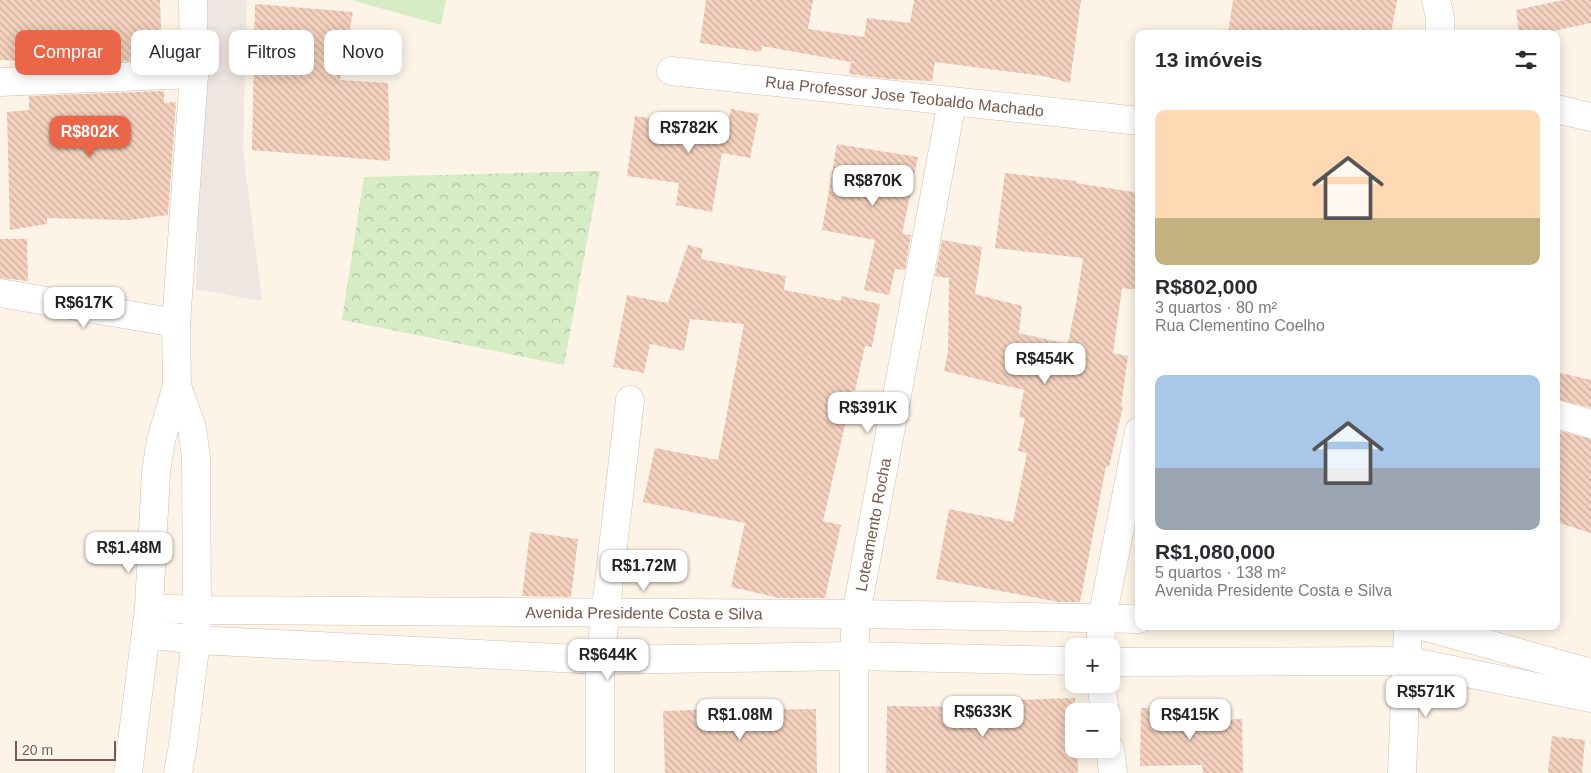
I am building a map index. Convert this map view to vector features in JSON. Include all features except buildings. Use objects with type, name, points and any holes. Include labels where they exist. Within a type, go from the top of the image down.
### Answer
[{"type":"street","points":[[193,0],[193,30]]},
{"type":"street","points":[[1436,0],[1440,17],[1440,30]]},
{"type":"street","name":"Rua Professor Jose Teobaldo Machado","points":[[671,71],[1135,121]]},
{"type":"street","points":[[0,82],[170,75]]},
{"type":"street","points":[[128,773],[147,621],[156,472],[161,440],[177,386],[176,323],[194,75]]},
{"type":"street","name":"Loteamento Rocha","points":[[854,773],[856,614],[952,102]]},
{"type":"street","points":[[1560,110],[1591,117]]},
{"type":"street","points":[[0,293],[176,323]]},
{"type":"street","points":[[177,386],[192,428],[196,457],[197,610],[196,640],[178,773]]},
{"type":"street","points":[[600,773],[600,660],[630,400]]},
{"type":"street","points":[[1560,415],[1591,424]]},
{"type":"street","points":[[1101,638],[1102,619],[1135,451]]},
{"type":"street","name":"Avenida Presidente Costa e Silva","points":[[147,621],[197,610],[856,614],[1135,619]]},
{"type":"street","points":[[147,621],[196,640],[600,660],[854,656],[1065,661]]},
{"type":"street","points":[[1402,773],[1408,630]]},
{"type":"street","points":[[1437,630],[1591,673]]},
{"type":"street","points":[[1120,662],[1408,661],[1591,698]]},
{"type":"street","points":[[1111,758],[1113,773]]},
{"type":"shaded area","points":[[206,0],[247,0],[246,30],[229,30],[229,75],[245,75],[243,150],[262,301],[196,289],[203,75],[219,75],[219,30],[205,30]]},
{"type":"green space","points":[[351,0],[446,0],[441,25]]},
{"type":"green space","points":[[600,171],[564,365],[342,320],[364,177]]}]
